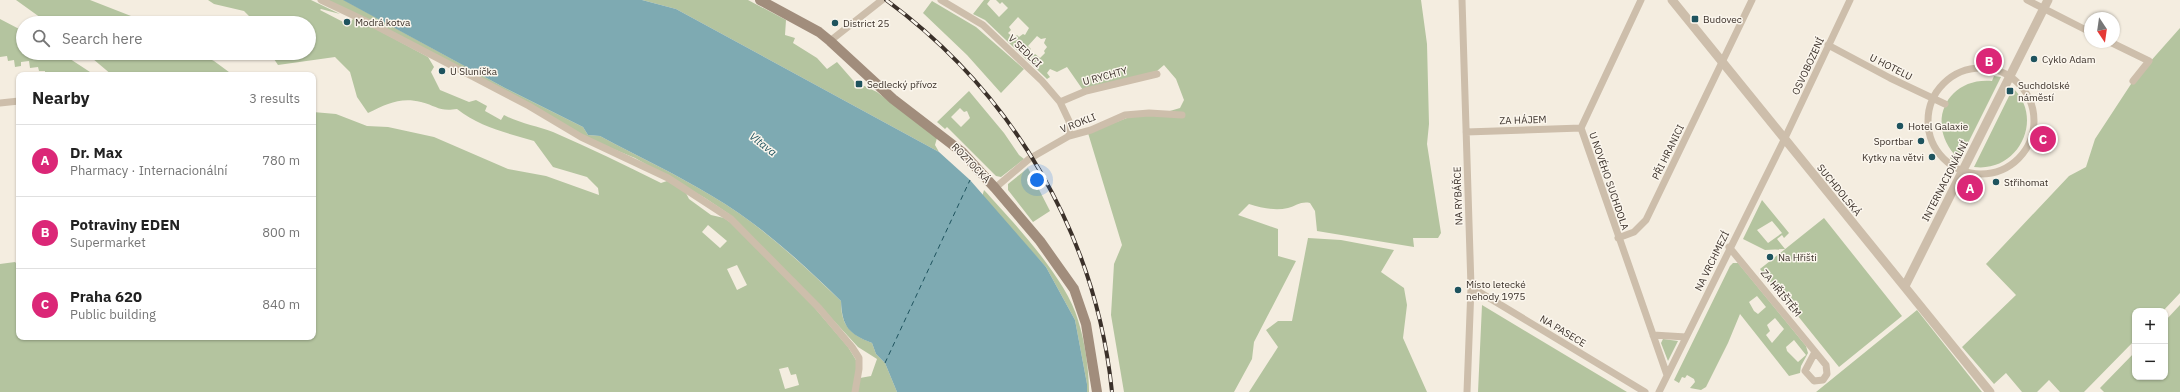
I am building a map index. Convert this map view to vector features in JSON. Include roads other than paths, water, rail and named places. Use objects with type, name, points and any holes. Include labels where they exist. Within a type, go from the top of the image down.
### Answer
[{"type":"main road","name":"ROZTOCKÁ","points":[[760,0],[819,32],[893,99],[962,152],[1040,240],[1074,289],[1086,324],[1097,392]]},
{"type":"street","points":[[320,0],[374,25],[529,106],[581,138],[668,178],[731,219],[819,308],[852,347],[859,358],[859,369],[855,392]]},
{"type":"street","points":[[830,41],[882,0]]},
{"type":"street","name":"V SEDLCI","points":[[941,0],[983,25],[1042,81],[1060,102],[1069,121],[1069,136]]},
{"type":"street","name":"NA RYBÁŘCE","points":[[1462,0],[1471,287],[1467,392]]},
{"type":"street","name":"U NOVÉHO SUCHDOLA","points":[[1642,0],[1584,118],[1581,128],[1618,238],[1667,375]]},
{"type":"street","name":"SUCHDOLSKÁ","points":[[1672,0],[1784,140],[1905,286],[1990,392]]},
{"type":"street","name":"PŘI HRANICI","points":[[1618,238],[1634,232],[1646,220],[1752,0]]},
{"type":"street","name":"OSVOBOZENÍ","points":[[1784,140],[1850,0]]},
{"type":"street","points":[[2027,0],[2084,29]]},
{"type":"street","name":"INTERNACIONÁLNÍ","points":[[1905,286],[2048,0]]},
{"type":"street","name":"U HOTELU","points":[[1828,45],[1890,78],[1946,104]]},
{"type":"street","points":[[2120,47],[2149,61],[2133,81]]},
{"type":"street","points":[[1989,69],[2010,77],[2021,87],[2031,105],[2034,123],[2028,144],[2017,159],[2001,170],[1982,173],[1963,170],[1945,160],[1932,142],[1928,120],[1933,98],[1947,81],[1967,70],[1989,69]]},
{"type":"street","name":"U RYCHTY","points":[[1060,102],[1086,91],[1131,79],[1158,74]]},
{"type":"street","points":[[0,103],[16,101]]},
{"type":"street","name":"V ROKLI","points":[[995,188],[1030,159],[1069,136],[1091,130],[1125,115],[1149,113],[1182,115]]},
{"type":"street","name":"ZA HÁJEM","points":[[1466,132],[1581,128]]},
{"type":"street","name":"NA VRCHMEZÍ","points":[[1659,392],[1729,248],[1784,140]]},
{"type":"street","name":"ZA HŘIŠTĚM","points":[[1729,248],[1815,352]]},
{"type":"street","name":"NA PASECE","points":[[1471,287],[1645,392]]},
{"type":"street","points":[[1653,335],[1686,337]]},
{"type":"water","name":"Vltava","points":[[343,0],[642,0],[676,9],[939,152],[970,180],[1046,267],[1075,320],[1087,384],[1087,392],[897,392],[885,363],[876,354],[872,343],[852,333],[848,328],[843,317],[841,301],[780,244],[747,219],[685,180],[600,136],[588,135],[583,127],[505,88]]},
{"type":"railway","points":[[886,0],[932,37],[973,78],[1009,124],[1041,172],[1067,223],[1088,278],[1103,334],[1112,392]]},
{"type":"place","name":"Budovec","points":[[1695,19]]},
{"type":"place","name":"Modrá kotva","points":[[347,22]]},
{"type":"place","name":"District 25","points":[[835,23]]},
{"type":"place","name":"Cyklo Adam","points":[[2034,59]]},
{"type":"place","name":"Potraviny EDEN","points":[[1989,61]]},
{"type":"place","name":"U Sluníčka","points":[[442,71]]},
{"type":"place","name":"Sedlecký přívoz","points":[[859,84]]},
{"type":"place","name":"Suchdolské náměstí","points":[[2010,91]]},
{"type":"place","name":"Hotel Galaxie","points":[[1900,126]]},
{"type":"place","name":"Praha 620","points":[[2043,139]]},
{"type":"place","name":"Sportbar","points":[[1921,141]]},
{"type":"place","name":"Kytky na větvi","points":[[1932,157]]},
{"type":"place","name":"Střihomat","points":[[1996,182]]},
{"type":"place","name":"Dr. Max","points":[[1970,188]]},
{"type":"place","name":"Na Hřišti","points":[[1770,257]]},
{"type":"place","name":"Místo letecké nehody 1975","points":[[1458,290]]}]
